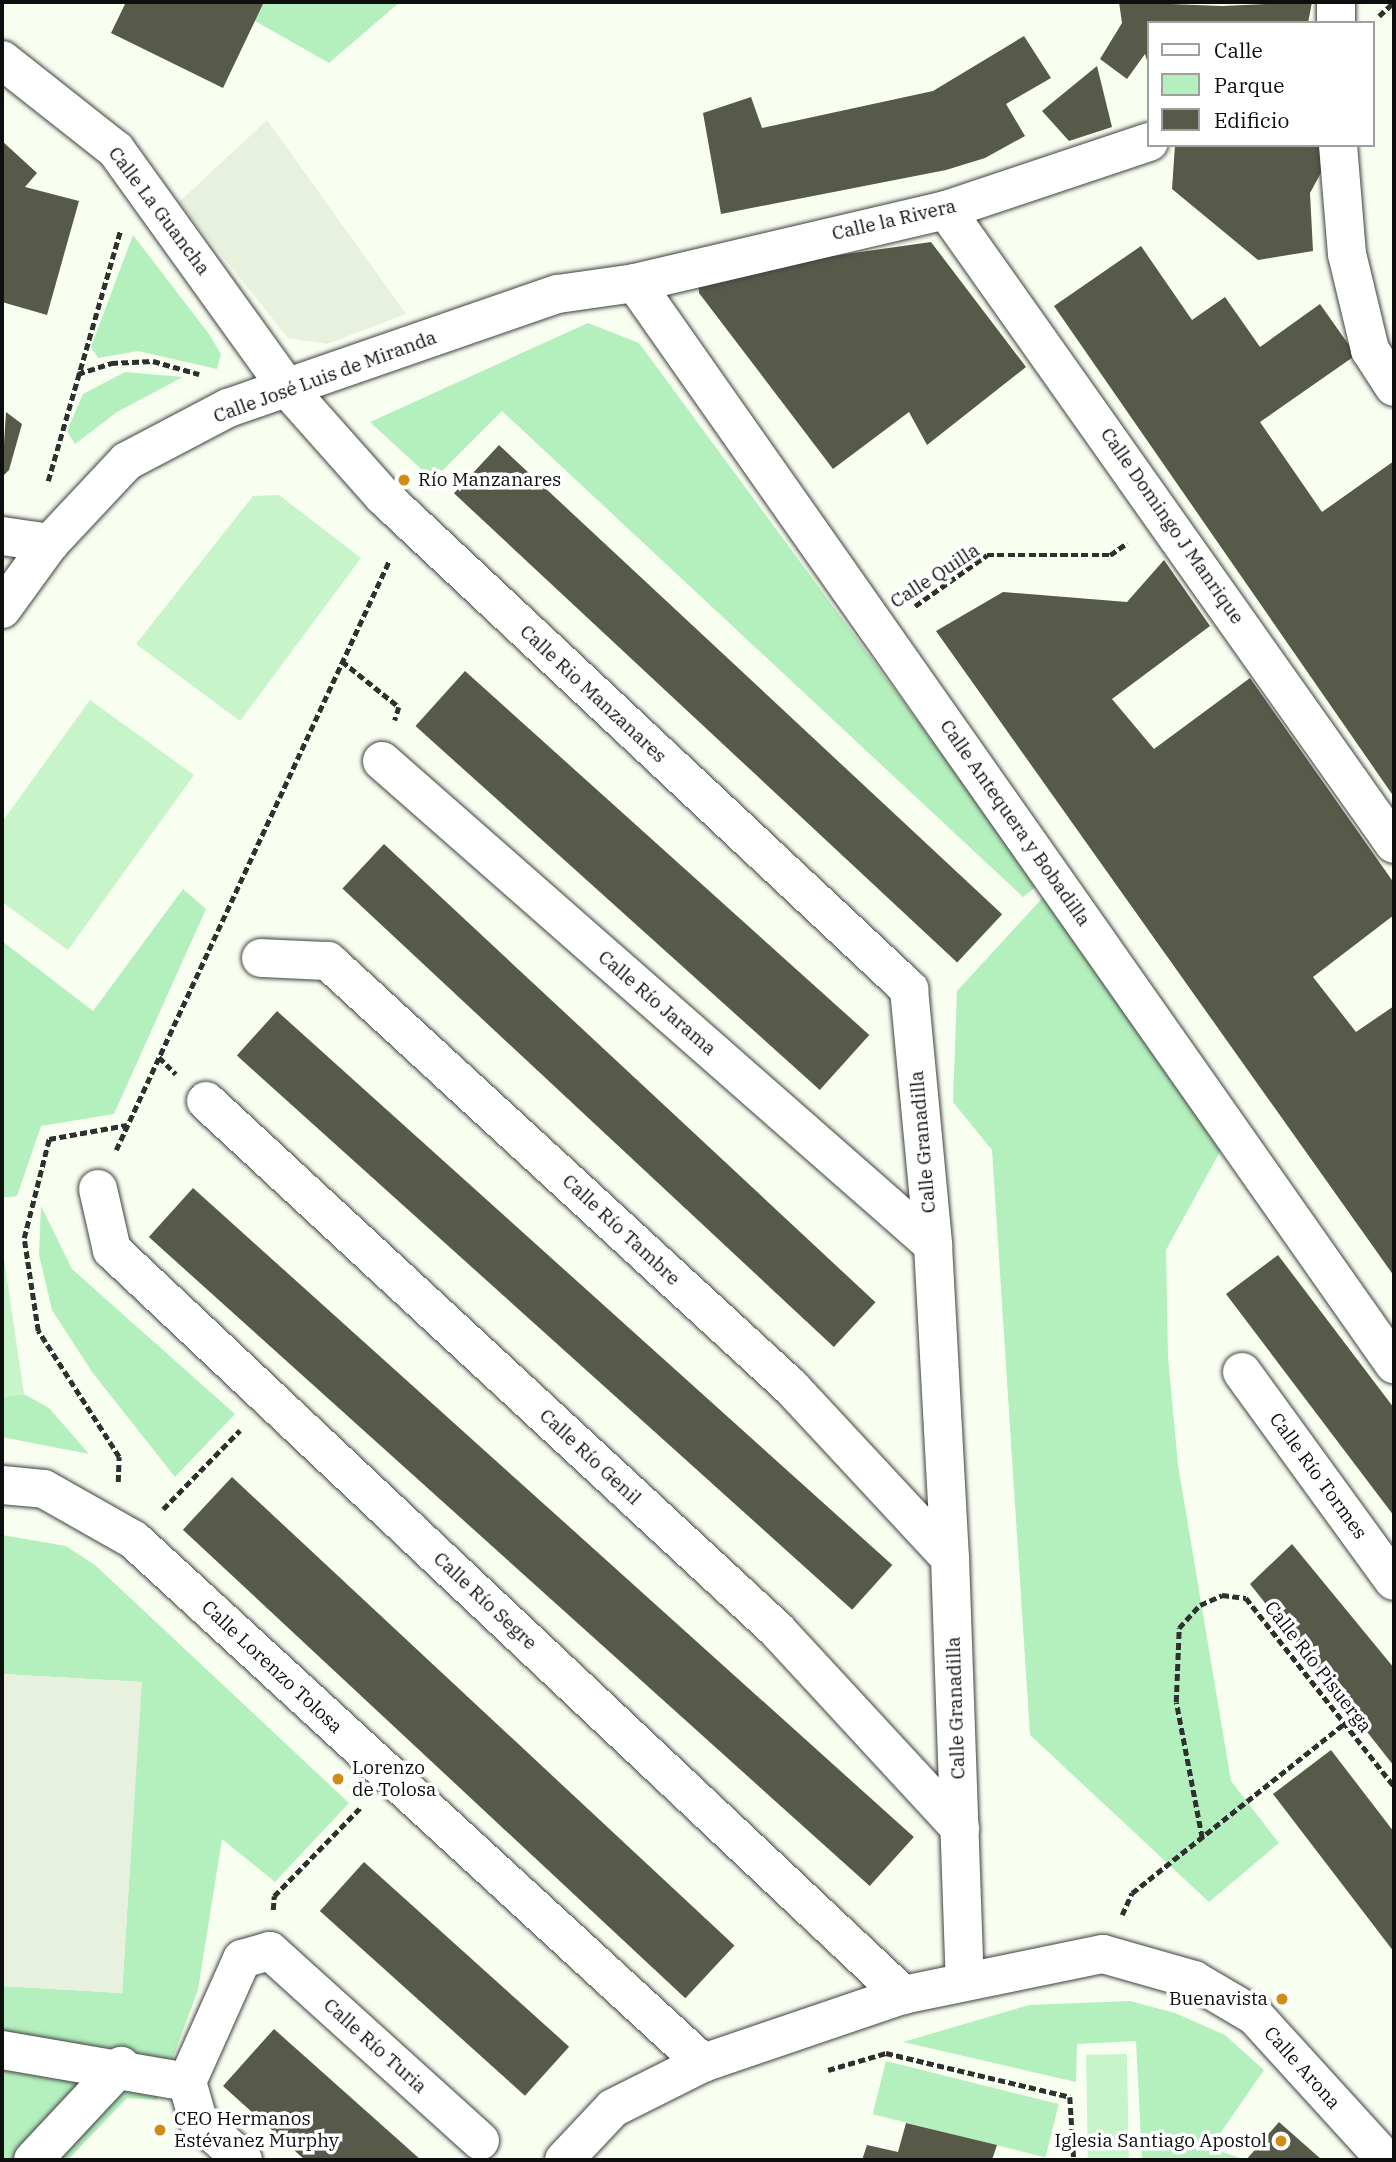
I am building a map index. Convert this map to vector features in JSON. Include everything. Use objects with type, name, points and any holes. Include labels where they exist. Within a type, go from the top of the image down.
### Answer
[{"type":"street","points":[[1336,2],[1336,21]]},
{"type":"street","name":"Calle La Guancha","points":[[2,60],[116,150],[288,389]]},
{"type":"street","name":"Calle la Rivera","points":[[635,283],[946,210],[1148,142]]},
{"type":"street","points":[[1338,147],[1347,254],[1370,350],[1394,387]]},
{"type":"street","name":"Calle Domingo J Manrique","points":[[946,210],[1165,515],[1394,844]]},
{"type":"street","name":"Calle José Luis de Miranda","points":[[2,609],[50,543],[127,461],[240,404],[558,294],[635,283]]},
{"type":"street","name":"Calle Antequera y Bobadilla","points":[[635,283],[1394,1364]]},
{"type":"street","name":"Calle Rio Manzanares","points":[[288,389],[414,526],[909,989]]},
{"type":"street","points":[[2,536],[50,543]]},
{"type":"street","name":"Calle Río Jarama","points":[[382,761],[933,1245]]},
{"type":"street","name":"Calle Río Tambre","points":[[261,958],[327,961],[791,1387],[950,1558]]},
{"type":"street","name":"Calle Granadilla","points":[[909,989],[933,1245],[950,1558],[965,1981]]},
{"type":"street","name":"Calle Río Genil","points":[[206,1101],[777,1630],[960,1828]]},
{"type":"street","name":"Calle Río Segre","points":[[98,1189],[113,1250],[903,1995]]},
{"type":"street","name":"Calle Río Tormes","points":[[1242,1372],[1394,1581]]},
{"type":"street","name":"Calle Lorenzo Tolosa","points":[[2,1485],[44,1489],[125,1534],[703,2063]]},
{"type":"street","points":[[243,2160],[198,2120],[187,2082],[243,1959],[270,1951]]},
{"type":"street","name":"Calle Río Turia","points":[[270,1951],[480,2141]]},
{"type":"street","name":"Calle Arona","points":[[965,1981],[1103,1954],[1194,1980],[1255,2016],[1386,2160]]},
{"type":"street","points":[[564,2160],[612,2108],[703,2063],[903,1995],[965,1981]]},
{"type":"street","points":[[2,2050],[121,2066],[187,2082]]},
{"type":"street","points":[[33,2160],[121,2066]]},
{"type":"path","points":[[50,543],[48,472],[138,181]]},
{"type":"path","points":[[77,374],[111,363],[153,360],[201,374],[240,404]]},
{"type":"path","name":"Calle Quilla","points":[[880,630],[987,555],[1110,555],[1165,515]]},
{"type":"path","points":[[98,1189],[386,564],[414,526]]},
{"type":"path","points":[[342,661],[399,707],[382,761]]},
{"type":"path","points":[[125,1534],[119,1457],[38,1331],[24,1238],[50,1139],[127,1125]]},
{"type":"path","points":[[125,1534],[270,1399]]},
{"type":"path","name":"Calle Río Pisuerga","points":[[1202,1838],[1176,1702],[1179,1628],[1199,1605],[1222,1595],[1246,1598],[1394,1786]]},
{"type":"path","points":[[1103,1954],[1132,1893],[1345,1723]]},
{"type":"path","points":[[270,1951],[274,1896],[391,1776]]},
{"type":"path","points":[[790,2034],[816,2074],[886,2053],[1070,2097],[1074,2160]]},
{"type":"green space","points":[[264,2],[400,2],[329,63],[255,21]]},
{"type":"green space","points":[[133,235],[209,334],[221,354],[217,369],[138,351],[98,358],[91,347]]},
{"type":"green space","points":[[588,323],[639,343],[1038,885],[1023,897],[502,411],[433,480],[370,422]]},
{"type":"green space","points":[[125,372],[183,377],[117,412],[75,444],[67,431],[83,394]]},
{"type":"green space","points":[[279,495],[361,558],[240,721],[136,644],[253,496]]},
{"type":"green space","points":[[90,700],[194,775],[68,950],[2,902],[2,822]]},
{"type":"green space","points":[[183,889],[206,909],[114,1114],[41,1126],[17,1196],[2,1198],[2,941],[93,1011]]},
{"type":"green space","points":[[1047,893],[1221,1150],[1166,1250],[1168,1357],[1178,1465],[1231,1781],[1279,1843],[1209,1902],[1030,1735],[992,1150],[953,1102],[957,991]]},
{"type":"green space","points":[[41,1206],[72,1269],[235,1414],[175,1477],[92,1372],[52,1310],[39,1255]]},
{"type":"green space","points":[[2,1245],[24,1394],[2,1397]]},
{"type":"green space","points":[[24,1394],[49,1408],[89,1454],[2,1437],[2,1397]]},
{"type":"green space","points":[[2,1535],[66,1546],[95,1565],[349,1803],[275,1882],[222,1839],[198,1990],[157,2100],[127,2098],[68,2160],[2,2160],[2,1986],[122,1993],[141,1682],[2,1674]]},
{"type":"green space","points":[[1130,2001],[1175,2013],[1225,2035],[1264,2070],[1210,2148],[1246,2160],[1142,2160],[1136,2041],[1077,2044],[1076,2082],[903,2042],[1029,2005]]},
{"type":"green space","points":[[1127,2054],[1129,2160],[1088,2160],[1086,2055]]},
{"type":"green space","points":[[886,2061],[1059,2104],[1045,2157],[873,2114]]},
{"type":"shaded area","points":[[267,120],[406,314],[327,344],[288,338],[179,202]]},
{"type":"shaded area","points":[[2,1674],[142,1682],[122,1993],[2,1986]]},
{"type":"building","points":[[126,2],[264,2],[223,88],[111,33]]},
{"type":"building","points":[[1119,2],[1222,6],[1312,2],[1308,21],[1148,21],[1148,64],[1145,54],[1127,79],[1100,59],[1122,23]]},
{"type":"building","points":[[1024,36],[1051,78],[1006,104],[1025,136],[985,158],[946,170],[721,214],[703,113],[751,97],[762,128],[933,91]]},
{"type":"building","points":[[1097,66],[1112,127],[1069,141],[1042,111]]},
{"type":"building","points":[[2,141],[37,173],[25,187],[79,201],[47,315],[2,302]]},
{"type":"building","points":[[1175,147],[1335,147],[1310,193],[1313,251],[1258,260],[1172,189]]},
{"type":"building","points":[[931,242],[1026,367],[927,445],[909,412],[833,469],[699,293],[698,275]]},
{"type":"building","points":[[1141,246],[1192,320],[1225,297],[1260,347],[1320,304],[1356,355],[1260,422],[1322,512],[1394,461],[1394,797],[1054,306]]},
{"type":"building","points":[[6,412],[22,424],[9,470],[2,477]]},
{"type":"building","points":[[499,445],[1002,914],[957,962],[454,493]]},
{"type":"building","points":[[1164,560],[1210,626],[1112,699],[1154,749],[1250,678],[1394,883],[1394,915],[1313,977],[1356,1032],[1394,1006],[1394,1276],[936,631],[1003,592],[1127,602]]},
{"type":"building","points":[[465,671],[869,1035],[820,1090],[415,726]]},
{"type":"building","points":[[384,844],[875,1302],[834,1347],[342,889]]},
{"type":"building","points":[[277,1011],[892,1565],[852,1610],[237,1056]]},
{"type":"building","points":[[193,1188],[914,1837],[870,1886],[149,1237]]},
{"type":"building","points":[[1278,1255],[1394,1408],[1394,1516],[1226,1294]]},
{"type":"building","points":[[232,1477],[734,1946],[685,1998],[183,1530]]},
{"type":"building","points":[[1292,1544],[1394,1668],[1394,1766],[1250,1584]]},
{"type":"building","points":[[1331,1750],[1394,1832],[1394,1952],[1273,1794]]},
{"type":"building","points":[[364,1862],[569,2047],[525,2096],[320,1911]]},
{"type":"building","points":[[274,2029],[421,2160],[305,2160],[223,2086]]},
{"type":"building","name":"Iglesia Santiago Apostol","points":[[1279,2122],[1322,2160],[1246,2160]]},
{"type":"building","points":[[906,2123],[997,2145],[992,2160],[862,2160],[867,2145],[898,2152]]},
{"type":"place","name":"Río Manzanares","points":[[404,480]]},
{"type":"place","name":"Lorenzo de Tolosa","points":[[338,1779]]},
{"type":"place","name":"Buenavista","points":[[1282,1999]]},
{"type":"place","name":"CEO Hermanos Estévanez Murphy","points":[[160,2130]]},
{"type":"place","name":"Iglesia Santiago Apostol","points":[[1281,2141]]}]
